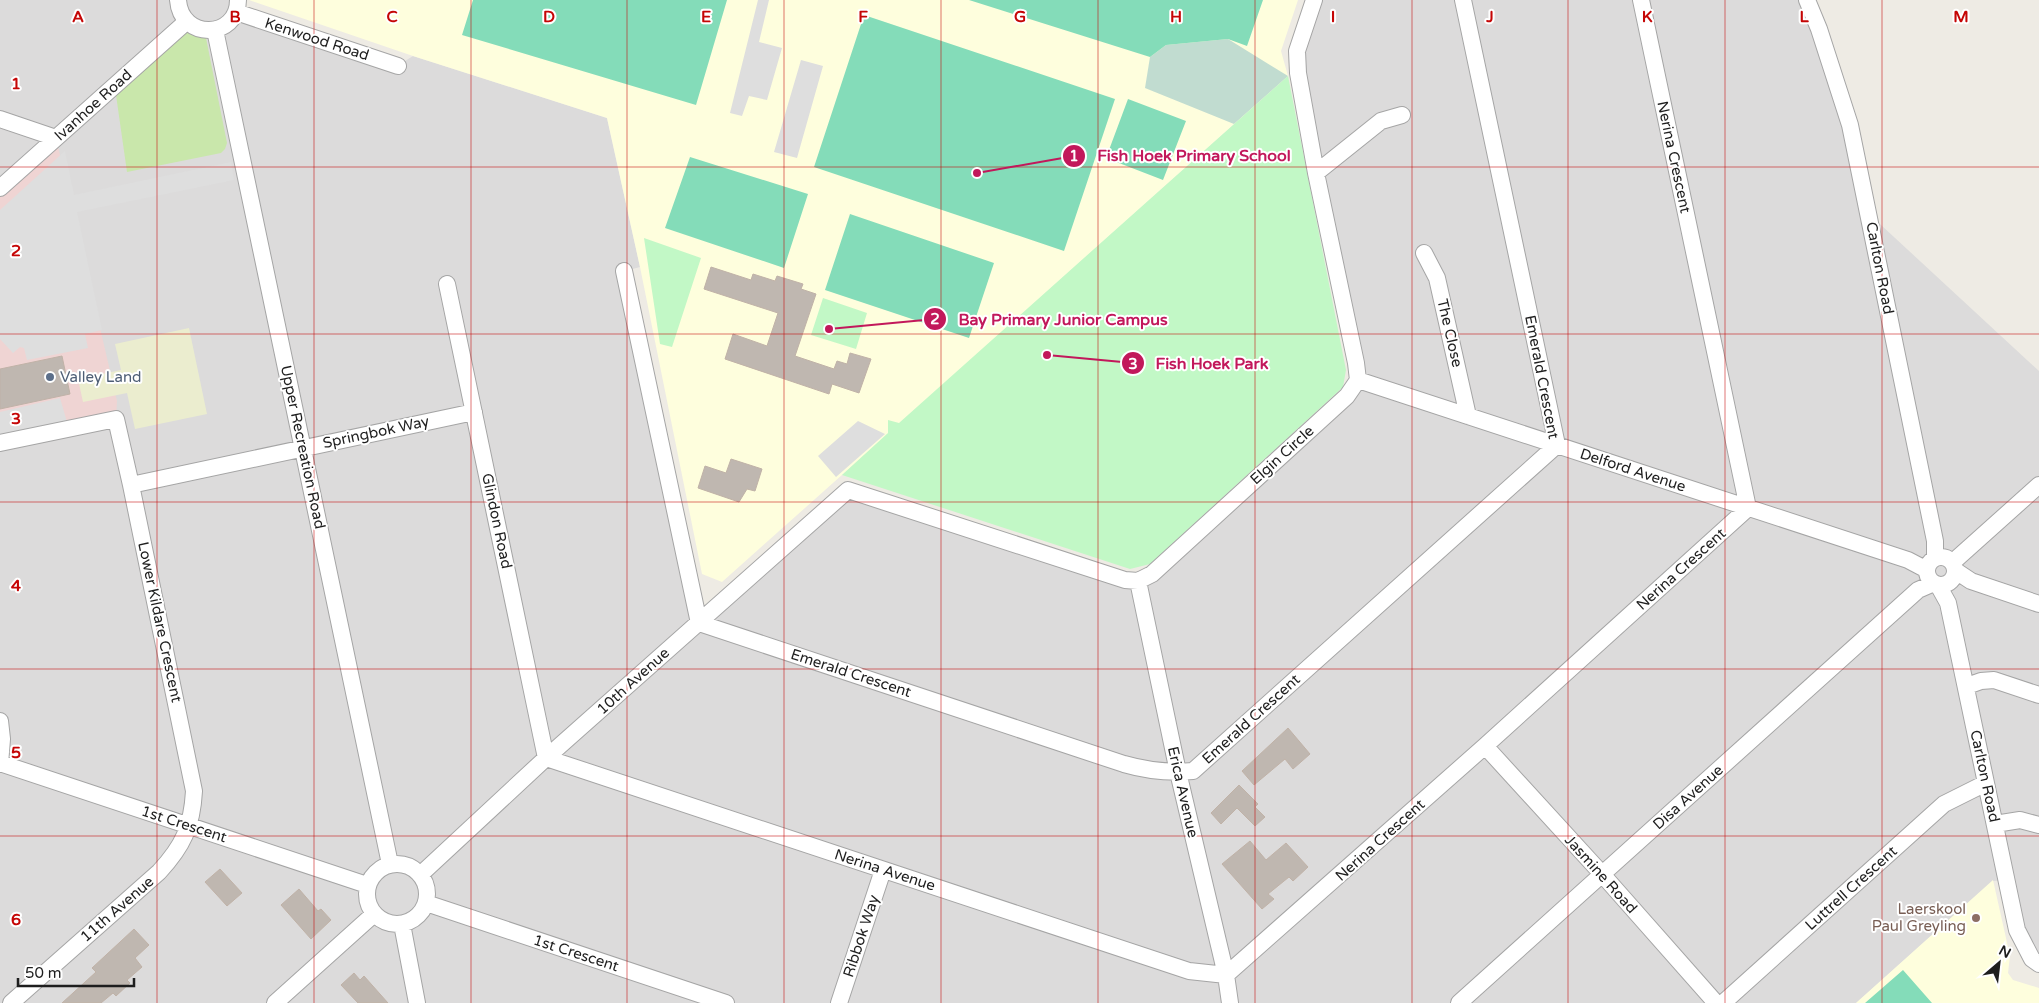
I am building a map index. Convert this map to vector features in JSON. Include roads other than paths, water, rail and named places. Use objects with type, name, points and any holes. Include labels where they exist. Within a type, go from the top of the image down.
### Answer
[{"type":"street","points":[[178,0],[181,15],[186,22],[194,28],[205,31],[215,30],[224,26],[231,20],[237,6]]},
{"type":"street","points":[[1314,0],[1299,44],[1297,60],[1316,173],[1358,380]]},
{"type":"street","name":"Emerald Crescent","points":[[698,623],[1124,764],[1146,770],[1194,771],[1557,445],[1463,0]]},
{"type":"street","name":"Nerina Crescent","points":[[1226,975],[1485,746],[1748,508],[1641,0]]},
{"type":"street","name":"Carlton Road","points":[[1807,0],[1820,29],[1850,125],[2017,930],[2032,959],[2039,964]]},
{"type":"street","name":"Kenwood Road","points":[[237,6],[398,66]]},
{"type":"street","name":"Ivanhoe Road","points":[[0,188],[186,22]]},
{"type":"street","name":"Upper Recreation Road","points":[[215,30],[390,864]]},
{"type":"street","points":[[1316,173],[1381,121],[1402,115]]},
{"type":"street","points":[[0,120],[56,138]]},
{"type":"street","name":"The Close","points":[[1424,253],[1437,278],[1468,416]]},
{"type":"street","points":[[624,271],[698,623]]},
{"type":"street","name":"Glindon Road","points":[[447,284],[546,758]]},
{"type":"street","name":"Delford Avenue","points":[[1358,380],[2039,604]]},
{"type":"street","name":"Elgin Circle","points":[[1138,581],[1152,574],[1347,396],[1358,380]]},
{"type":"street","name":"Springbok Way","points":[[132,485],[474,412]]},
{"type":"street","name":"Lower Kildare Crescent","points":[[0,443],[116,420],[132,485],[192,777],[193,807],[189,826]]},
{"type":"street","name":"Disa Avenue","points":[[1459,1003],[1918,590],[2039,485]]},
{"type":"street","name":"10th Avenue","points":[[420,875],[546,758],[848,490],[1124,580],[1138,581]]},
{"type":"street","name":"Erica Avenue","points":[[1138,581],[1178,772],[1226,975],[1230,1003]]},
{"type":"street","points":[[1967,686],[1984,680],[1994,680],[2039,696]]},
{"type":"street","points":[[0,721],[2,739],[0,763]]},
{"type":"street","name":"Jasmine Road","points":[[1485,746],[1716,1003]]},
{"type":"street","name":"Nerina Avenue","points":[[546,758],[1189,970],[1226,975]]},
{"type":"street","name":"1st Crescent","points":[[0,763],[368,885]]},
{"type":"street","name":"Luttrell Crescent","points":[[1723,1003],[1944,804],[1986,783]]},
{"type":"street","points":[[1995,824],[2020,820],[2039,825]]},
{"type":"street","name":"11th Avenue","points":[[11,1003],[159,872],[174,856],[189,826]]},
{"type":"street","points":[[390,864],[406,865],[420,875],[425,883],[426,903],[417,917],[402,924],[387,923],[374,914],[368,905],[366,895],[368,885],[374,874],[390,864]]},
{"type":"street","name":"Ribbok Way","points":[[839,1003],[883,870]]},
{"type":"street","name":"1st Crescent","points":[[426,903],[726,1003]]},
{"type":"street","points":[[275,1003],[374,914]]},
{"type":"street","points":[[402,924],[418,1003]]},
{"type":"place","name":"Fish Hoek Primary School","points":[[977,173]]},
{"type":"place","name":"Bay Primary Junior Campus","points":[[829,329]]},
{"type":"place","name":"Fish Hoek Park","points":[[1047,355]]},
{"type":"place","name":"Valley Land","points":[[50,377]]},
{"type":"place","name":"Laerskool Paul Greyling","points":[[1976,918]]}]
